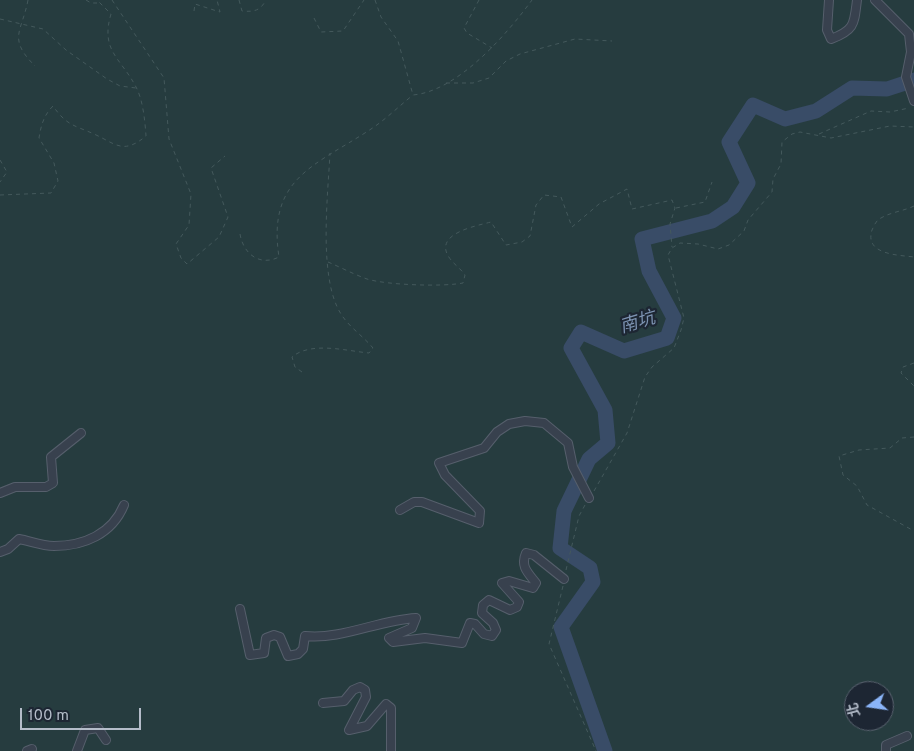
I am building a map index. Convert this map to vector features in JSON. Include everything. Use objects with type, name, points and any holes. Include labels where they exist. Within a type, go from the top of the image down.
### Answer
[{"type":"lane","points":[[829,0],[828,30],[831,39],[846,33],[853,27],[857,0]]},
{"type":"lane","points":[[875,0],[909,34],[911,52],[906,78],[914,101]]},
{"type":"lane","points":[[400,510],[414,502],[422,502],[479,523],[480,511],[445,476],[439,463],[484,448],[497,432],[509,424],[525,421],[544,423],[568,443],[572,467],[589,498]]},
{"type":"lane","points":[[0,493],[15,487],[46,487],[53,483],[51,458],[81,432]]},
{"type":"lane","points":[[0,552],[8,549],[19,538],[52,546],[78,543],[106,531],[118,519],[124,505]]},
{"type":"lane","points":[[240,609],[250,654],[256,656],[264,653],[266,638],[274,635],[280,637],[288,656],[298,654],[303,648],[305,636],[329,636],[398,619],[416,618],[412,628],[389,638],[393,642],[425,638],[462,643],[470,624],[475,624],[484,634],[492,636],[496,630],[493,623],[482,613],[483,605],[489,600],[510,610],[517,607],[519,602],[502,584],[509,581],[533,588],[536,583],[524,568],[523,560],[526,553],[534,554],[564,579]]},
{"type":"lane","points":[[323,703],[344,701],[353,690],[360,687],[365,690],[366,697],[349,730],[367,726],[386,704],[391,708],[391,751]]},
{"type":"lane","points":[[77,751],[85,730],[98,728],[106,740]]},
{"type":"lane","points":[[886,751],[886,745],[907,736]]},
{"type":"lane","points":[[27,751],[32,749],[32,751]]},
{"type":"path","points":[[28,0],[17,40],[22,54],[34,66]]},
{"type":"path","points":[[0,195],[52,193],[58,182],[54,163],[39,138],[41,124],[47,112],[53,106],[70,126],[94,134],[109,143],[126,147],[137,144],[146,136],[136,88],[114,56],[106,30],[111,14],[97,1],[91,3],[86,0]]},
{"type":"path","points":[[112,0],[164,78],[169,139],[191,194],[189,225],[176,244],[186,264],[219,236],[228,217],[211,168],[225,156]]},
{"type":"path","points":[[194,11],[195,4],[220,12],[217,0]]},
{"type":"path","points":[[239,0],[242,11],[254,12],[262,8],[266,0]]},
{"type":"path","points":[[314,18],[321,32],[343,31],[364,0]]},
{"type":"path","points":[[374,0],[381,16],[398,41],[413,95]]},
{"type":"path","points":[[479,0],[464,28],[467,32],[492,48]]},
{"type":"path","points":[[240,234],[242,245],[250,256],[272,261],[279,257],[277,228],[288,191],[300,175],[330,153],[370,130],[413,95],[422,95],[457,77],[492,48],[532,0]]},
{"type":"path","points":[[0,19],[43,29],[66,50],[107,79],[120,86],[136,88]]},
{"type":"path","points":[[445,83],[473,82],[489,78],[506,61],[520,54],[575,40],[612,41]]},
{"type":"path","points":[[817,134],[834,129],[861,114],[871,111],[890,112],[907,109],[914,101]]},
{"type":"path","points":[[596,751],[549,644],[579,516],[627,433],[645,377],[652,367],[674,348],[681,330],[684,318],[668,254],[672,248],[680,243],[698,244],[718,249],[729,245],[744,232],[748,220],[772,192],[774,179],[782,164],[782,142],[792,134],[800,132],[831,138],[890,126],[914,127]]},
{"type":"path","points":[[302,372],[295,367],[292,356],[298,352],[315,349],[369,353],[373,348],[348,324],[339,312],[331,289],[326,234],[330,153]]},
{"type":"path","points":[[0,160],[7,172],[0,182]]},
{"type":"path","points":[[675,208],[705,202],[712,182]]},
{"type":"path","points":[[328,262],[368,280],[411,284],[452,285],[463,283],[465,275],[450,259],[446,248],[449,238],[458,231],[491,222],[506,245],[522,242],[530,236],[536,205],[544,195],[561,197],[572,227],[599,204],[627,188],[632,209],[672,200],[675,208],[670,224],[672,248]]},
{"type":"path","points":[[914,206],[881,218],[876,222],[870,237],[872,244],[883,252],[914,258]]},
{"type":"path","points":[[914,363],[903,367],[902,373],[914,386]]},
{"type":"path","points":[[914,437],[902,438],[890,448],[859,450],[839,456],[843,475],[857,486],[867,505],[914,531]]},
{"type":"green space","points":[[0,0],[914,0],[914,751],[0,751]]},
{"type":"waterway","name":"南坑","points":[[605,751],[561,627],[593,582],[590,568],[560,548],[564,511],[589,459],[608,443],[605,410],[571,348],[581,332],[624,351],[667,338],[674,318],[649,271],[642,239],[712,221],[733,207],[748,183],[729,142],[753,105],[785,119],[816,111],[852,88],[887,89],[914,80]]}]
